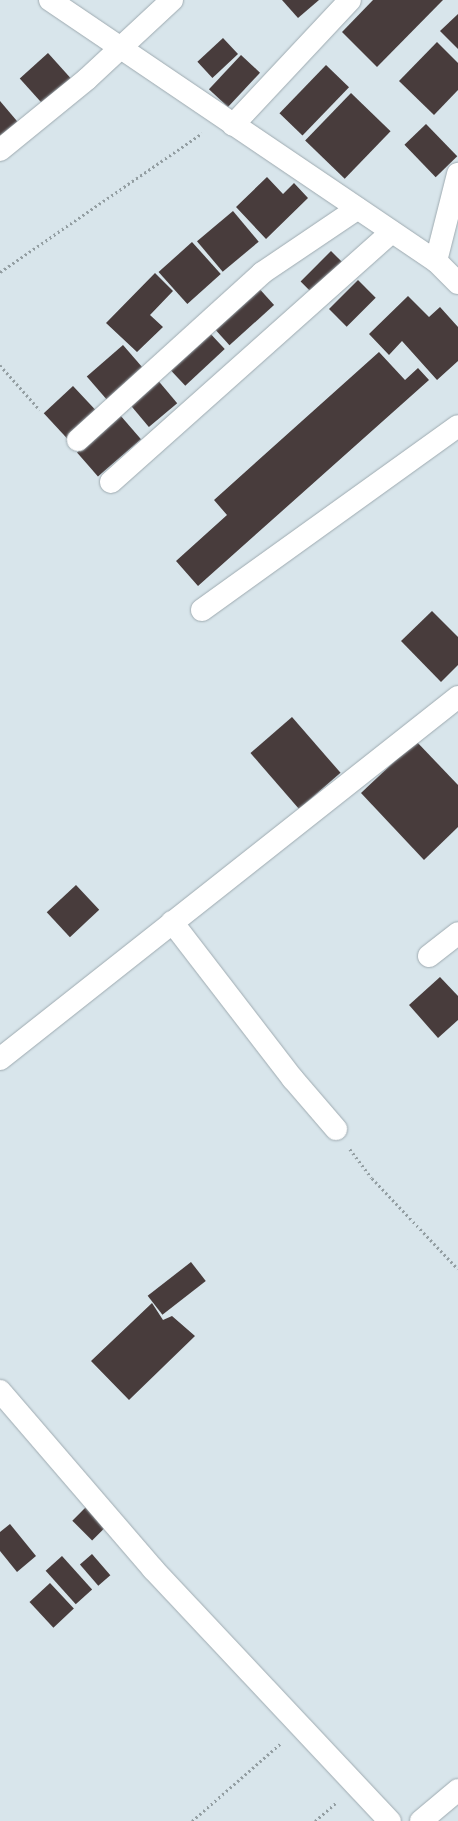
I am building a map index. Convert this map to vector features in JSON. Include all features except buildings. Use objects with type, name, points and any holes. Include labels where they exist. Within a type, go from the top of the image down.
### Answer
[{"type":"street","points":[[50,0],[436,261],[458,283]]},
{"type":"street","points":[[0,150],[120,48],[172,0]]},
{"type":"street","points":[[228,121],[350,0]]},
{"type":"street","points":[[436,261],[458,174]]},
{"type":"street","points":[[78,440],[262,274],[357,209]]},
{"type":"street","points":[[111,482],[392,232]]},
{"type":"street","points":[[202,610],[458,426]]},
{"type":"street","points":[[0,1059],[458,697]]},
{"type":"street","points":[[172,922],[293,1079],[336,1129]]},
{"type":"street","points":[[429,956],[458,933]]},
{"type":"street","points":[[0,1391],[153,1569],[390,1821]]},
{"type":"street","points":[[423,1820],[458,1790]]},
{"type":"path","points":[[0,272],[228,121]]},
{"type":"path","points":[[0,365],[40,410]]},
{"type":"path","points":[[336,1129],[372,1178],[458,1269]]},
{"type":"path","points":[[192,1821],[301,1726]]}]
